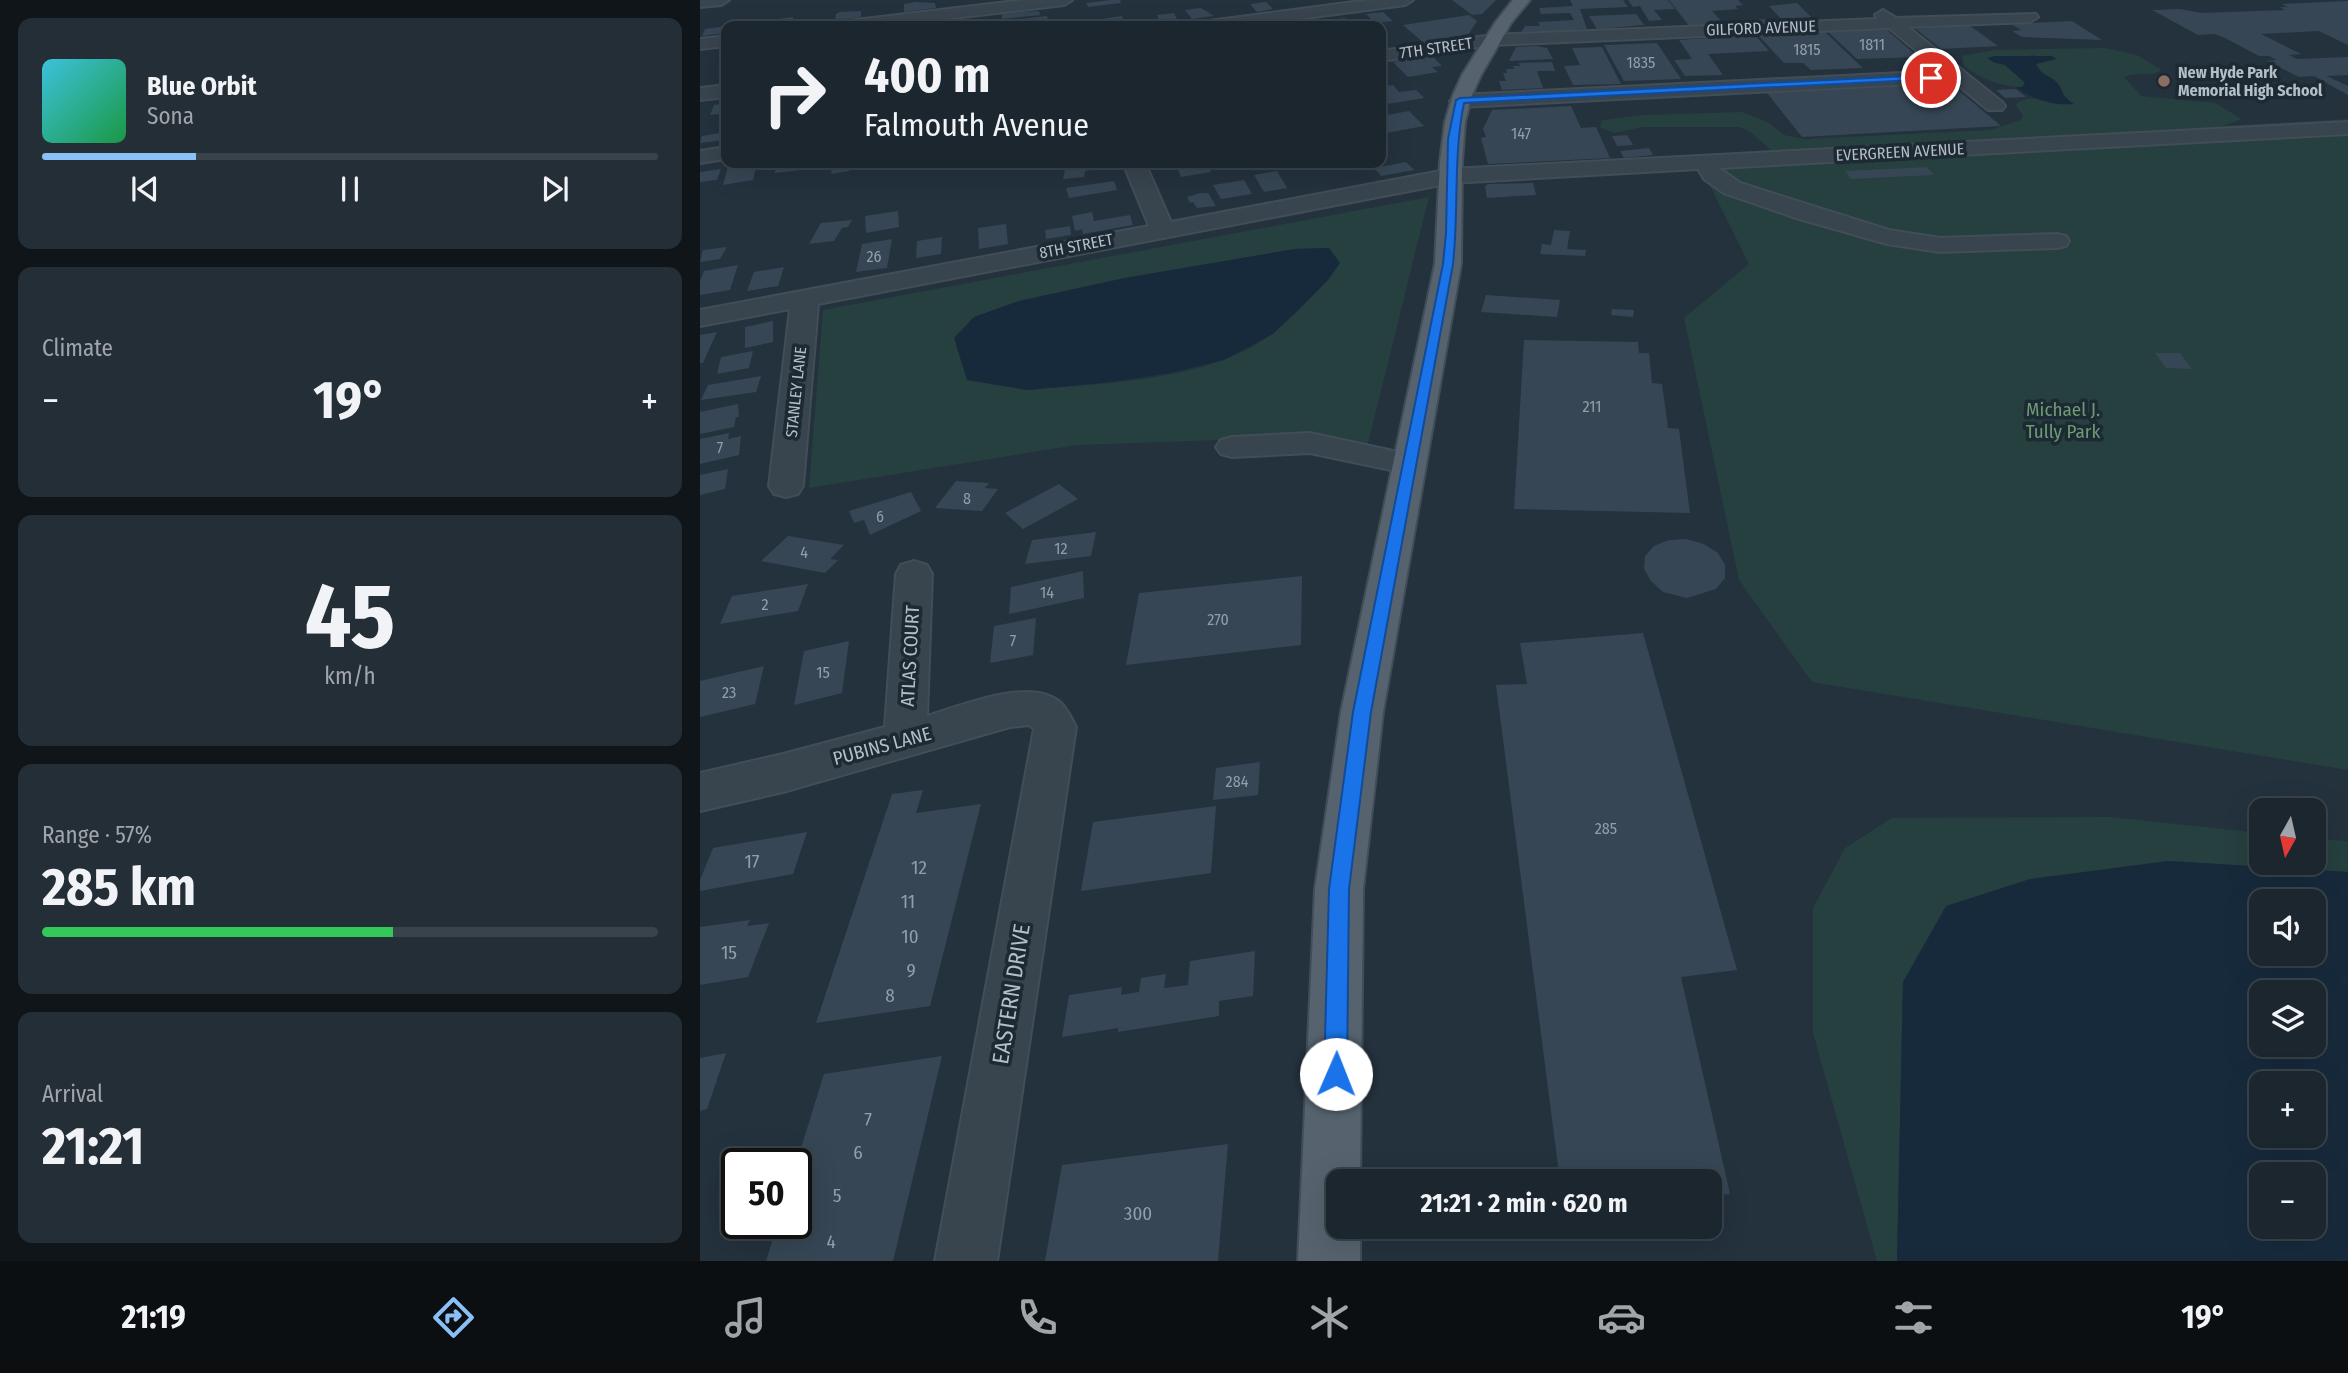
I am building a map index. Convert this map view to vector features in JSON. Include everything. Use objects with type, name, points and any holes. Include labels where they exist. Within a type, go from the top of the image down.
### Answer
[{"type":"main road","points":[[1329,1261],[1339,889],[1362,712],[1448,264],[1452,139],[1460,100],[1492,40],[1510,11],[1522,0]]},
{"type":"street","points":[[700,2],[722,0]]},
{"type":"street","points":[[889,21],[1065,0],[1072,18]]},
{"type":"street","points":[[1247,21],[1405,0]]},
{"type":"street","points":[[1865,0],[1995,106]]},
{"type":"street","name":"GILFORD AVENUE","points":[[1492,40],[2030,17]]},
{"type":"street","name":"7TH STREET","points":[[1386,55],[1492,40]]},
{"type":"street","points":[[700,44],[721,42]]},
{"type":"street","points":[[1460,100],[1959,76]]},
{"type":"street","points":[[700,94],[721,92]]},
{"type":"street","name":"EVERGREEN AVENUE","points":[[1451,176],[2348,128]]},
{"type":"street","points":[[700,157],[721,154]]},
{"type":"street","points":[[1704,163],[1712,174],[1732,188],[1804,213],[1887,237],[1940,244],[1991,245],[2057,241]]},
{"type":"street","points":[[1136,168],[1163,230]]},
{"type":"street","name":"8TH STREET","points":[[700,318],[1451,176]]},
{"type":"street","name":"STANLEY LANE","points":[[786,486],[805,298]]},
{"type":"street","points":[[1232,447],[1310,443],[1409,464]]},
{"type":"street","name":"ATLAS COURT","points":[[905,739],[914,574]]},
{"type":"street","name":"PUBINS LANE","points":[[700,792],[1025,707],[1048,714],[1055,727]]},
{"type":"street","name":"EASTERN DRIVE","points":[[966,1261],[1055,727]]},
{"type":"green space","name":"Michael J. Tully Park","points":[[2105,48],[2137,55],[2162,70],[2153,74],[2124,77],[2141,96],[2215,103],[2242,119],[2223,126],[2348,119],[2348,770],[1812,682],[1739,580],[1684,318],[1749,264],[1695,155],[1771,150],[1750,132],[1739,127],[1643,127],[1614,133],[1600,127],[1602,120],[1643,115],[1743,112],[1769,123],[1784,135],[1805,139],[1990,130],[2021,120],[2023,116],[2016,106],[2024,100],[2073,103],[2056,82],[2042,72],[2034,55],[1993,62],[2005,65],[2026,83],[2022,87],[1999,84],[1977,75],[1964,66],[1962,56],[1995,50]]},
{"type":"green space","points":[[1429,197],[1367,447],[1304,437],[1077,445],[809,488],[823,310]],"holes":[[[1329,248],[1328,280],[1274,332],[1249,349],[1220,361],[1156,377],[1027,390],[1019,301],[1125,278],[1295,249]]]},
{"type":"green space","points":[[2110,817],[2249,832],[2249,866],[2168,861],[1903,982],[1897,1261],[1877,1261],[1813,1033],[1813,908],[1845,848],[1892,818]]},
{"type":"green space","points":[[2326,840],[2348,841],[2348,872],[2326,871]]},
{"type":"water","points":[[2052,56],[2056,59],[2036,64],[2040,71],[2059,85],[2065,97],[2074,104],[2051,103],[2022,91],[2016,87],[2022,87],[2025,83],[2005,65],[1987,58]]},
{"type":"water","points":[[1329,248],[1340,263],[1328,280],[1273,334],[1224,360],[1170,373],[1027,390],[967,380],[954,338],[974,317],[1019,301],[1125,278],[1295,249]]},
{"type":"water","points":[[2168,861],[2249,866],[2249,875],[2326,875],[2326,871],[2348,872],[2348,1261],[1897,1261],[1903,982],[1946,906],[2030,879]]},
{"type":"building","points":[[1120,0],[1121,3],[1088,7],[1086,3]]},
{"type":"building","points":[[1452,0],[1496,0],[1482,14],[1472,15]]},
{"type":"building","points":[[1570,0],[1623,0],[1628,7],[1580,9],[1587,29],[1520,34],[1525,26],[1540,26],[1538,22],[1574,20],[1570,13],[1541,14],[1539,8],[1573,6]]},
{"type":"building","points":[[1628,0],[1668,0],[1675,9],[1654,10],[1662,20],[1649,21],[1640,6],[1633,7]]},
{"type":"building","points":[[1669,0],[1738,0],[1743,5],[1735,6],[1738,9],[1712,11],[1725,25],[1690,27]]},
{"type":"building","points":[[2348,1],[2348,45],[2319,31],[2261,34],[2301,54],[2289,55],[2297,59],[2348,57],[2348,75],[2327,76],[2348,86],[2348,95],[2314,76],[2299,77],[2267,61],[2277,60],[2269,56],[2259,56],[2225,38],[2214,34],[2198,35],[2152,10],[2180,9],[2201,13],[2285,10],[2280,7],[2288,7],[2282,4]]},
{"type":"building","points":[[1266,2],[1273,9],[1257,12],[1250,4]]},
{"type":"building","points":[[935,3],[936,8],[904,12],[904,4]]},
{"type":"building","points":[[1797,3],[1813,19],[1782,20],[1769,6]]},
{"type":"building","points":[[1201,8],[1214,16],[1192,19],[1185,10]]},
{"type":"building","points":[[861,11],[861,17],[835,20],[836,14],[840,12]]},
{"type":"building","points":[[1039,11],[1040,15],[1002,19],[1002,14]]},
{"type":"building","points":[[1383,12],[1393,21],[1373,21],[1366,14]]},
{"type":"building","points":[[1174,13],[1178,21],[1159,21],[1157,15]]},
{"type":"building","points":[[1636,14],[1644,25],[1597,29],[1589,16]]},
{"type":"building","points":[[1469,15],[1477,21],[1466,38],[1425,44],[1403,25]]},
{"type":"building","points":[[1047,16],[1048,20],[1012,21]]},
{"type":"building","points":[[1122,16],[1123,21],[1093,21]]},
{"type":"building","points":[[793,17],[793,21],[771,20]]},
{"type":"building","points":[[1345,18],[1348,21],[1324,21]]},
{"type":"building","points":[[1765,19],[1770,23],[1740,25],[1736,20]]},
{"type":"building","points":[[2072,21],[2102,40],[2022,37],[2012,31],[2021,30],[2011,24]]},
{"type":"building","points":[[1969,25],[1998,46],[1941,49],[1916,29]]},
{"type":"building","points":[[721,27],[721,33],[702,36],[705,29]]},
{"type":"building","points":[[1887,30],[1918,57],[1857,59],[1827,31]]},
{"type":"building","points":[[1825,32],[1863,68],[1811,70],[1803,63],[1784,63],[1758,35]]},
{"type":"building","points":[[1755,35],[1769,51],[1708,54],[1723,75],[1685,76],[1674,60],[1692,59],[1679,40]]},
{"type":"building","points":[[1657,43],[1681,79],[1624,81],[1604,45]]},
{"type":"building","points":[[1516,47],[1547,48],[1553,59],[1509,61]]},
{"type":"building","points":[[1602,47],[1621,84],[1573,85],[1564,66],[1580,65],[1572,48]]},
{"type":"building","points":[[1432,56],[1442,66],[1432,67],[1438,72],[1408,77],[1393,62]]},
{"type":"building","points":[[1552,62],[1555,71],[1537,71],[1543,88],[1502,90],[1499,81],[1506,81],[1503,73],[1507,73],[1506,69],[1514,69],[1513,66],[1520,66],[1519,63]]},
{"type":"building","points":[[1951,84],[2001,126],[1802,137],[1767,93]]},
{"type":"building","points":[[1393,85],[1399,92],[1416,90],[1424,98],[1386,104],[1386,86]]},
{"type":"building","points":[[2016,89],[2026,97],[2005,98],[1996,90]]},
{"type":"building","points":[[721,104],[721,114],[710,115],[714,105]]},
{"type":"building","points":[[1571,106],[1581,128],[1596,127],[1610,158],[1488,164],[1481,138],[1486,137],[1483,129],[1492,110]]},
{"type":"building","points":[[1409,111],[1424,126],[1386,133],[1386,115]]},
{"type":"building","points":[[721,133],[721,141],[700,143],[702,136]]},
{"type":"building","points":[[1627,135],[1633,145],[1617,146],[1612,136]]},
{"type":"building","points":[[1649,148],[1653,155],[1624,158],[1620,151]]},
{"type":"building","points":[[1406,162],[1414,170],[1381,176],[1374,168],[1386,168],[1386,166]]},
{"type":"building","points":[[1927,167],[1934,175],[1851,179],[1845,171]]},
{"type":"building","points":[[728,168],[756,168],[753,180],[723,185]]},
{"type":"building","points":[[777,168],[802,168],[801,170],[774,173]]},
{"type":"building","points":[[832,168],[850,168],[849,171],[831,174]]},
{"type":"building","points":[[1100,168],[1085,171],[1084,177],[1063,179],[1065,170]]},
{"type":"building","points":[[1177,168],[1209,168],[1211,172],[1181,177]]},
{"type":"building","points":[[721,169],[717,180],[700,182],[700,172]]},
{"type":"building","points":[[1277,171],[1287,188],[1264,192],[1254,175]]},
{"type":"building","points":[[1244,180],[1252,194],[1221,199],[1213,185]]},
{"type":"building","points":[[1114,181],[1117,190],[1069,198],[1066,188]]},
{"type":"building","points":[[1533,183],[1536,195],[1487,198],[1485,186],[1488,184]]},
{"type":"building","points":[[1208,193],[1216,206],[1197,208],[1193,202],[1190,203],[1187,197]]},
{"type":"building","points":[[898,211],[899,227],[866,233],[865,216]]},
{"type":"building","points":[[1092,212],[1094,221],[1130,215],[1133,225],[1083,234],[1082,229],[1075,231],[1072,216]]},
{"type":"building","points":[[852,220],[848,227],[842,228],[834,241],[809,244],[821,223]]},
{"type":"building","points":[[1006,224],[1008,244],[979,249],[978,228]]},
{"type":"building","points":[[1070,226],[1071,235],[1046,239],[1045,230]]},
{"type":"building","points":[[1554,230],[1570,231],[1567,249],[1586,250],[1585,256],[1540,254],[1542,244],[1551,245]]},
{"type":"building","points":[[942,237],[941,254],[916,258],[917,241]]},
{"type":"building","points":[[892,239],[887,268],[856,272],[862,244]]},
{"type":"building","points":[[727,247],[720,259],[700,262],[703,250]]},
{"type":"building","points":[[738,265],[730,290],[700,295],[700,281],[704,271]]},
{"type":"building","points":[[784,267],[778,286],[747,291],[754,272]]},
{"type":"building","points":[[1486,295],[1560,300],[1557,317],[1481,312]]},
{"type":"building","points":[[1612,309],[1634,310],[1633,317],[1611,315]]},
{"type":"building","points":[[773,321],[773,342],[745,348],[745,327]]},
{"type":"building","points":[[717,332],[703,363],[700,363],[700,335]]},
{"type":"building","points":[[1524,340],[1638,342],[1639,353],[1649,353],[1652,383],[1662,384],[1668,428],[1679,429],[1690,513],[1514,509]]},
{"type":"building","points":[[753,351],[749,368],[717,374],[721,357]]},
{"type":"building","points":[[2155,353],[2180,353],[2192,369],[2166,368]]},
{"type":"building","points":[[761,376],[756,392],[701,400],[708,385]]},
{"type":"building","points":[[738,404],[739,417],[736,417],[734,427],[700,434],[700,412]]},
{"type":"building","points":[[729,433],[728,439],[741,436],[739,455],[700,464],[700,439]]},
{"type":"building","points":[[728,469],[725,489],[700,495],[700,475]]},
{"type":"building","points":[[956,481],[989,483],[985,488],[998,489],[982,511],[935,508]]},
{"type":"building","points":[[1059,484],[1078,499],[1023,529],[1005,513]]},
{"type":"building","points":[[911,492],[921,511],[870,535],[864,520],[854,523],[849,511]]},
{"type":"building","points":[[1096,532],[1091,556],[1025,564],[1032,540]]},
{"type":"building","points":[[788,536],[844,545],[830,559],[838,560],[825,573],[761,561]]},
{"type":"building","points":[[1686,539],[1704,544],[1718,553],[1725,565],[1725,578],[1716,589],[1687,598],[1663,592],[1651,581],[1644,569],[1645,556],[1654,546],[1669,540]]},
{"type":"building","points":[[1083,571],[1084,598],[1009,614],[1011,587]]},
{"type":"building","points":[[1302,576],[1301,645],[1126,665],[1139,593]]},
{"type":"building","points":[[808,584],[798,611],[720,624],[732,596]]},
{"type":"building","points":[[1036,618],[1033,655],[990,663],[994,626]]},
{"type":"building","points":[[1643,633],[1737,970],[1681,977],[1730,1194],[1722,1195],[1722,1169],[1558,1169],[1496,685],[1527,684],[1520,643]]},
{"type":"building","points":[[849,641],[842,693],[794,705],[804,651]]},
{"type":"building","points":[[764,666],[755,704],[700,717],[700,681]]},
{"type":"building","points":[[1260,762],[1258,795],[1213,800],[1216,768]]},
{"type":"building","points":[[923,790],[916,813],[981,804],[930,1006],[816,1023],[892,794]]},
{"type":"building","points":[[1216,806],[1211,873],[1081,891],[1093,822]]},
{"type":"building","points":[[807,832],[793,874],[700,891],[700,880],[713,848]]},
{"type":"building","points":[[750,920],[747,926],[769,923],[748,977],[700,985],[700,927]]},
{"type":"building","points":[[1255,951],[1253,996],[1219,1001],[1219,1016],[1118,1032],[1118,1028],[1062,1037],[1069,995],[1122,987],[1121,995],[1139,992],[1141,978],[1166,974],[1164,988],[1188,985],[1190,961]]},
{"type":"building","points":[[726,1053],[707,1109],[700,1111],[700,1058]]},
{"type":"building","points":[[942,1056],[893,1261],[766,1261],[773,1239],[812,1239],[812,1148],[801,1148],[824,1074]]},
{"type":"building","points":[[1228,1144],[1218,1261],[1045,1261],[1062,1165]]},
{"type":"place","name":"New Hyde Park Memorial High School","points":[[2164,81]]},
{"type":"route","points":[[1336,1074],[1339,889],[1362,712],[1448,264],[1452,139],[1460,100],[1931,78]]}]
